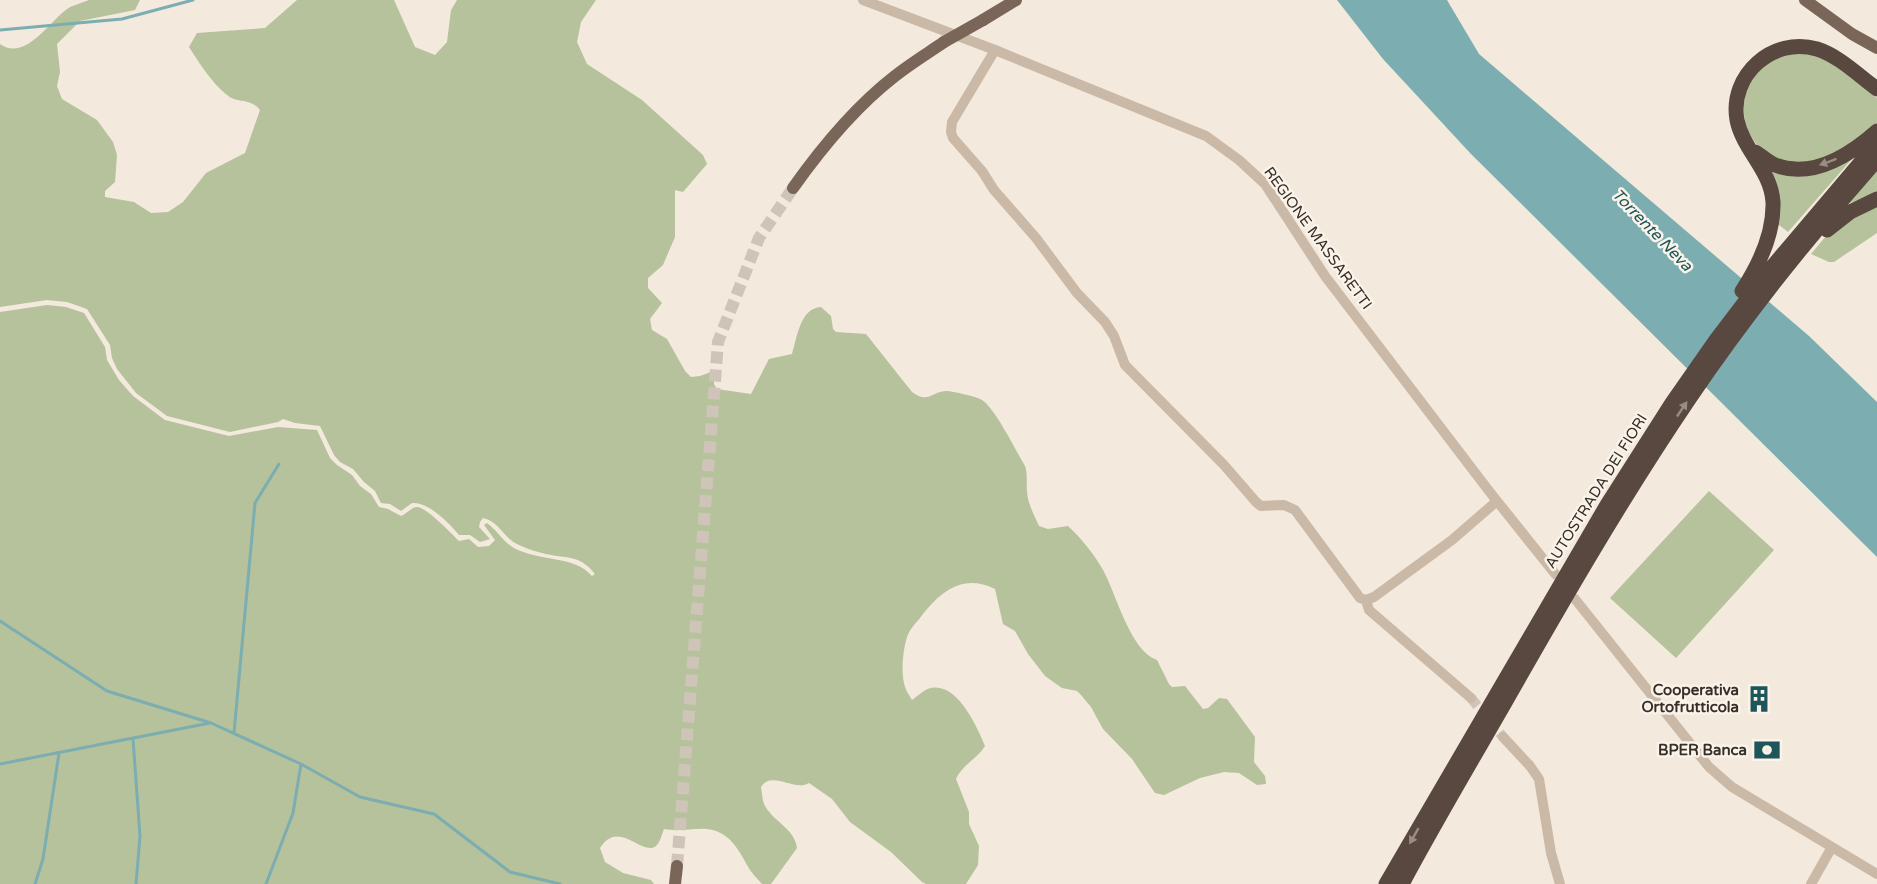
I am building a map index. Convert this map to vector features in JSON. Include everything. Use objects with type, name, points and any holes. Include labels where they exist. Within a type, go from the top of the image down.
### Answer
[{"type":"highway","points":[[1716,340],[1758,264],[1769,232],[1773,205],[1770,185],[1738,126],[1737,98],[1750,70],[1773,52],[1792,47],[1818,50],[1836,58],[1877,89]]},
{"type":"highway","points":[[1750,149],[1785,168],[1809,168],[1850,153],[1877,131]]},
{"type":"highway","name":"AUTOSTRADA DEI FIORI","points":[[1386,884],[1612,508],[1791,253],[1877,143]]},
{"type":"highway","name":"AUTOSTRADA DEI FIORI","points":[[1402,884],[1671,403],[1716,340],[1791,253],[1877,160]]},
{"type":"highway","points":[[1791,253],[1840,218],[1877,199]]},
{"type":"main road","points":[[793,188],[827,144],[866,102],[895,76],[944,42],[1016,0]]},
{"type":"main road","points":[[1806,0],[1852,34],[1877,48]]},
{"type":"main road","points":[[675,884],[677,866]]},
{"type":"street","name":"REGIONE MASSARETTI","points":[[863,0],[995,50],[1206,136],[1239,160],[1265,184],[1325,276],[1556,575]]},
{"type":"street","points":[[995,50],[952,122],[953,138],[1036,238],[1077,293],[1105,322],[1114,336],[1125,366],[1224,465],[1256,502],[1261,506],[1284,505],[1295,510],[1360,598],[1366,600],[1374,597],[1452,540],[1497,501]]},
{"type":"street","points":[[1575,599],[1708,767],[1732,787],[1877,874]]},
{"type":"street","points":[[1366,600],[1369,610],[1471,698]]},
{"type":"street","points":[[1503,737],[1539,779],[1551,853],[1560,884]]},
{"type":"street","points":[[1811,884],[1832,848]]},
{"type":"green space","points":[[89,0],[140,0],[135,10],[80,21],[57,44],[60,72],[57,86],[62,99],[97,120],[113,142],[117,155],[115,182],[105,191],[105,197],[134,202],[151,213],[168,212],[183,202],[206,173],[245,153],[260,110],[252,103],[231,98],[211,79],[189,47],[197,33],[265,28],[297,0],[394,0],[415,47],[435,55],[447,42],[451,10],[457,0],[596,0],[581,22],[577,42],[587,64],[642,100],[703,155],[707,164],[683,192],[675,190],[675,237],[663,265],[648,278],[648,288],[662,303],[650,319],[652,330],[667,339],[685,371],[691,377],[711,372],[714,375],[714,384],[717,389],[751,394],[769,359],[792,354],[804,318],[814,309],[821,307],[831,316],[833,329],[836,332],[866,334],[912,392],[926,397],[946,391],[982,400],[999,420],[1025,466],[1029,501],[1039,526],[1048,529],[1068,526],[1078,536],[1103,570],[1131,634],[1147,654],[1157,660],[1172,687],[1185,686],[1203,709],[1208,708],[1219,698],[1227,699],[1255,737],[1254,762],[1265,776],[1266,784],[1257,785],[1239,773],[1224,772],[1200,778],[1164,795],[1155,793],[1132,759],[1103,729],[1091,707],[1081,695],[1077,691],[1062,688],[1045,676],[1028,654],[1015,631],[1003,624],[995,589],[972,583],[962,584],[944,593],[913,627],[908,634],[904,648],[903,666],[903,678],[912,700],[931,688],[941,688],[950,692],[972,718],[985,746],[962,769],[956,779],[969,812],[969,824],[979,846],[978,865],[966,884],[926,884],[922,882],[891,852],[850,822],[832,799],[809,783],[797,785],[771,780],[761,787],[764,804],[792,836],[797,848],[771,884],[762,884],[751,872],[738,849],[722,834],[707,829],[664,829],[660,841],[656,846],[650,848],[622,837],[615,837],[607,840],[600,848],[605,862],[623,873],[651,880],[654,884],[0,884],[0,312],[47,305],[66,307],[84,313],[105,347],[107,360],[119,380],[133,396],[165,420],[229,436],[278,427],[317,430],[330,458],[371,494],[379,507],[401,516],[415,507],[421,508],[439,521],[459,541],[469,539],[478,547],[489,546],[495,540],[484,525],[487,523],[514,548],[576,565],[585,569],[592,576],[595,574],[584,563],[573,558],[539,552],[519,545],[489,520],[483,518],[479,527],[490,539],[480,542],[470,535],[459,535],[432,509],[418,503],[412,503],[401,511],[390,504],[381,503],[375,491],[353,469],[340,462],[334,455],[320,426],[283,419],[230,432],[167,416],[136,393],[117,369],[110,345],[87,309],[67,302],[47,300],[0,307],[0,44],[9,48],[18,48],[27,44],[67,9]]},
{"type":"green space","points":[[1804,52],[1831,62],[1877,98],[1877,125],[1848,147],[1824,160],[1796,163],[1780,160],[1755,142],[1747,129],[1744,114],[1745,97],[1751,80],[1766,62],[1780,56]]},
{"type":"green space","points":[[1848,157],[1851,160],[1788,232],[1775,222],[1770,168]]},
{"type":"green space","points":[[1877,171],[1877,193],[1847,204]]},
{"type":"green space","points":[[1877,202],[1877,233],[1834,262],[1811,254],[1826,236]]},
{"type":"green space","points":[[1709,491],[1774,550],[1676,658],[1610,598]]},
{"type":"water","name":"Torrente Neva","points":[[1337,0],[1447,0],[1479,54],[1809,336],[1877,402],[1877,557],[1471,154],[1383,59]]},
{"type":"waterway","points":[[0,30],[122,19],[193,0]]},
{"type":"waterway","points":[[234,733],[255,503],[279,464]]},
{"type":"waterway","points":[[0,621],[107,691],[211,723],[301,764],[360,797],[434,814],[510,872],[560,884]]},
{"type":"waterway","points":[[0,764],[210,723]]},
{"type":"waterway","points":[[133,739],[140,836],[136,884]]},
{"type":"waterway","points":[[35,884],[43,859],[59,753]]},
{"type":"waterway","points":[[266,884],[293,813],[301,764]]},
{"type":"tunnel","points":[[677,866],[718,342],[759,238],[793,188]]},
{"type":"tunnel","points":[[1471,698],[1503,737]]},
{"type":"place","name":"Cooperativa Ortofrutticola","points":[[1759,699]]},
{"type":"place","name":"BPER Banca","points":[[1767,750]]}]
